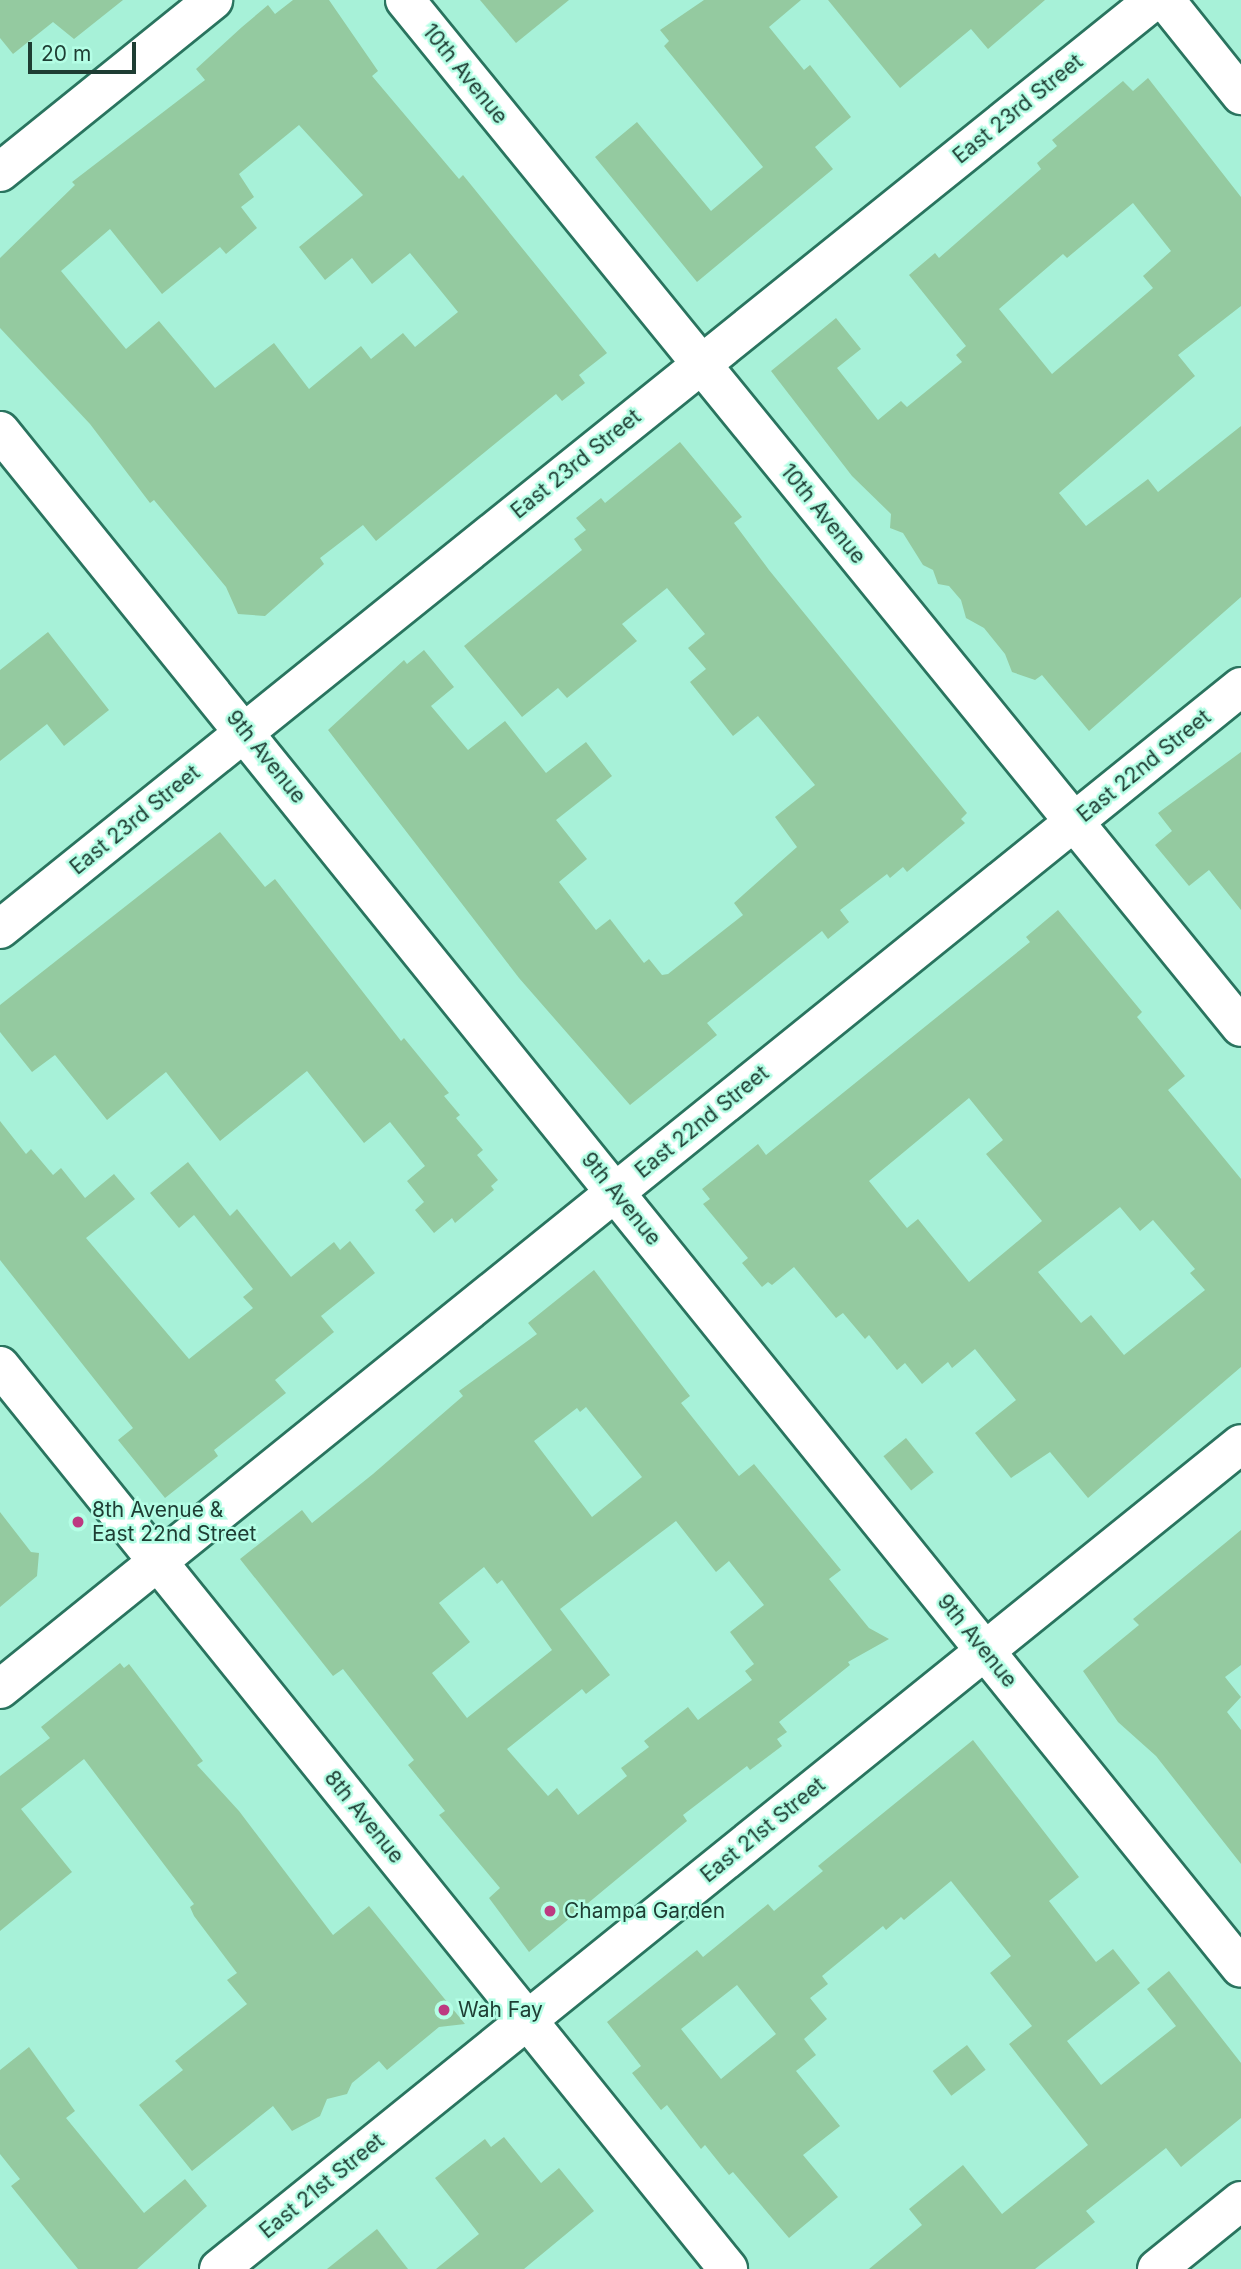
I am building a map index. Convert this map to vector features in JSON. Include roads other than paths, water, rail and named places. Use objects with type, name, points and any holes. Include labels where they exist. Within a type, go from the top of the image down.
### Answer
[{"type":"street","points":[[0,172],[213,0]]},
{"type":"street","name":"10th Avenue","points":[[405,0],[1241,1027]]},
{"type":"street","name":"East 23rd Street","points":[[0,929],[1154,0]]},
{"type":"street","points":[[1165,0],[1241,95]]},
{"type":"street","name":"9th Avenue","points":[[0,430],[1241,1968]]},
{"type":"street","name":"East 22nd Street","points":[[0,1689],[1241,687]]},
{"type":"street","name":"8th Avenue","points":[[0,1366],[728,2269]]},
{"type":"street","name":"East 21st Street","points":[[219,2269],[1241,1444]]},
{"type":"street","points":[[1157,2269],[1241,2202]]},
{"type":"place","name":"8th Avenue & East 22nd Street","points":[[78,1522]]},
{"type":"place","name":"Champa Garden","points":[[550,1911]]},
{"type":"place","name":"Wah Fay","points":[[444,2010]]}]
